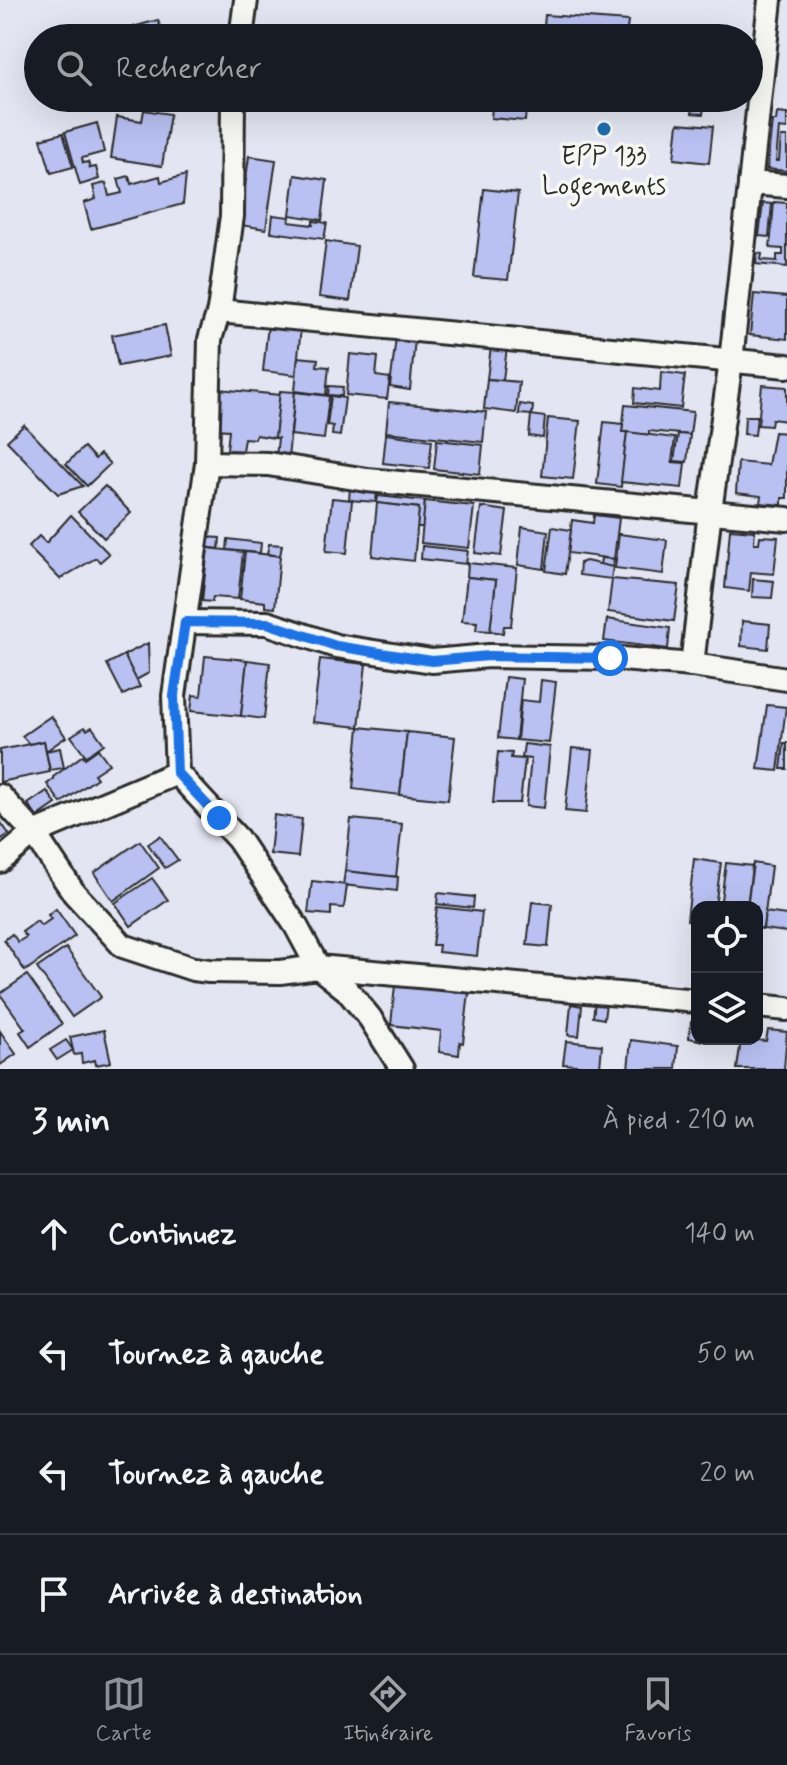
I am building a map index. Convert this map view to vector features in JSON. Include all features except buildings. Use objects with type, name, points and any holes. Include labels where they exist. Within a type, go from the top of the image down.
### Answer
[{"type":"street","points":[[243,24],[246,0]]},
{"type":"street","points":[[692,665],[731,361],[750,183],[777,36],[770,0]]},
{"type":"street","points":[[233,112],[232,216],[219,311],[210,339],[207,463],[174,696],[177,773],[238,839],[296,926],[318,967],[347,990],[402,1069]]},
{"type":"street","points":[[750,183],[787,186]]},
{"type":"street","points":[[219,311],[787,366]]},
{"type":"street","points":[[207,463],[268,464],[367,480],[787,519]]},
{"type":"street","points":[[185,622],[267,623],[336,646],[432,661],[504,656],[610,658],[692,665],[787,679]]},
{"type":"street","points":[[0,861],[34,833],[177,773]]},
{"type":"street","points":[[0,796],[34,833],[74,893],[123,946],[193,969],[280,972],[318,967],[691,1000]]},
{"type":"street","points":[[763,1007],[787,1009]]},
{"type":"place","name":"EPP 133 Logements","points":[[604,129]]},
{"type":"route","points":[[219,818],[177,773],[174,696],[185,622],[267,623],[336,646],[432,661],[489,656],[610,658]]}]
